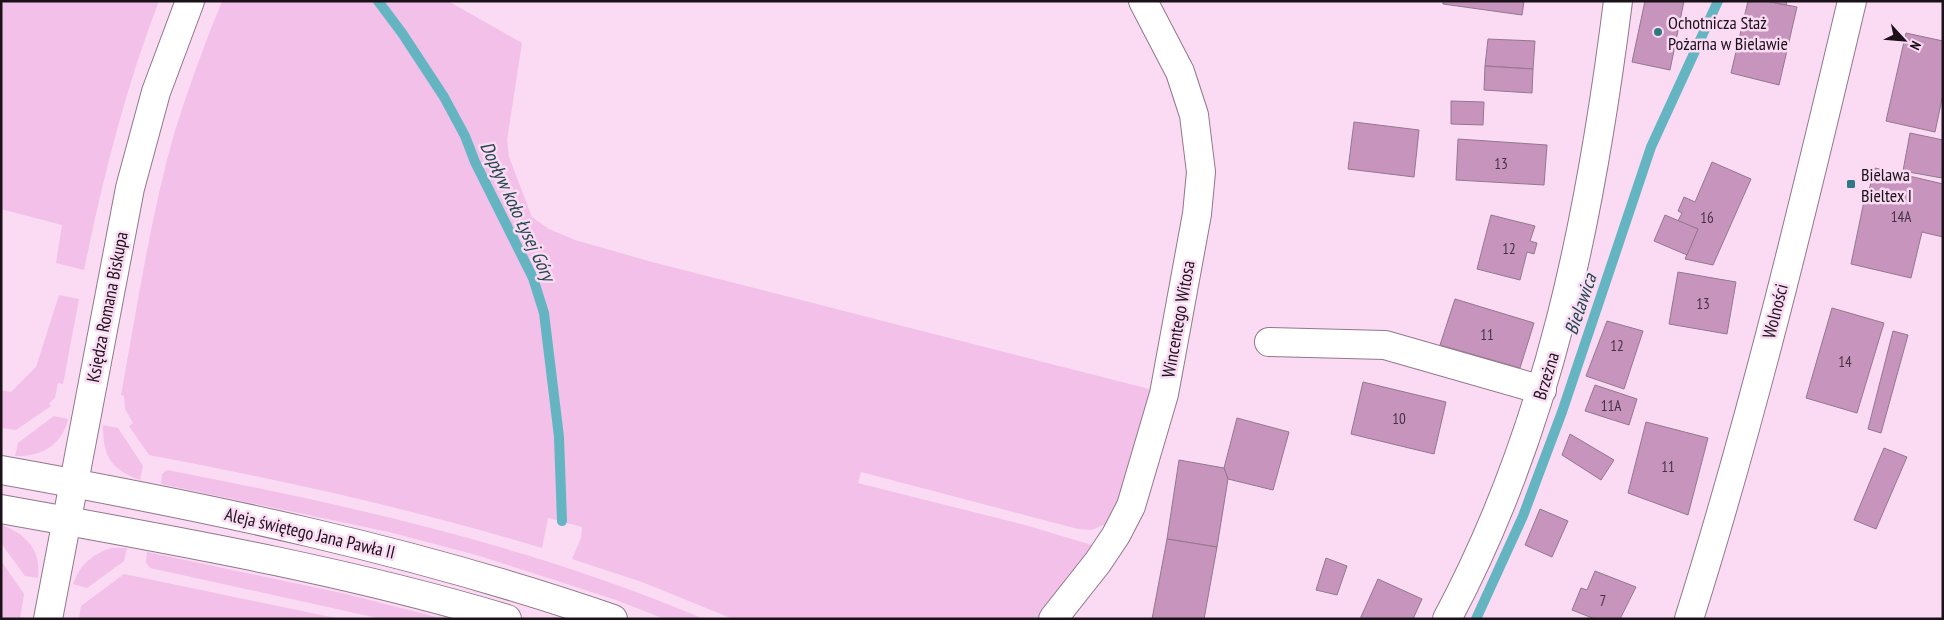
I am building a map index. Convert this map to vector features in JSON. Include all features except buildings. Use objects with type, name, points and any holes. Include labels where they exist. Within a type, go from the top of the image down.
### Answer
[{"type":"street","name":"Księdza Romana Biskupa","points":[[48,619],[139,151],[164,68],[190,1]]},
{"type":"street","name":"Wincentego Witosa","points":[[1053,619],[1106,550],[1131,506],[1164,394],[1197,214],[1201,172],[1194,115],[1180,72],[1144,1]]},
{"type":"street","name":"Brzeżna","points":[[1447,619],[1508,485],[1542,390],[1580,243],[1596,156],[1618,1]]},
{"type":"street","name":"Wolności","points":[[1690,619],[1719,522],[1771,329],[1852,1]]},
{"type":"street","points":[[1269,342],[1385,345],[1542,390]]},
{"type":"street","name":"Aleja świętego Jana Pawła II","points":[[1,470],[195,507],[377,548],[510,584],[612,619]]},
{"type":"street","name":"Aleja świętego Jana Pawła II","points":[[1,509],[312,568],[383,584],[507,619]]},
{"type":"shaded area","points":[[1,1],[159,1],[125,101],[84,270],[56,263],[62,225],[1,209]]},
{"type":"shaded area","points":[[222,1],[448,1],[522,43],[507,140],[509,157],[532,217],[549,229],[575,240],[652,262],[1157,391],[1157,404],[1111,522],[1091,530],[1078,529],[861,472],[858,483],[1025,525],[1095,546],[1046,619],[733,619],[642,582],[572,559],[581,538],[582,527],[548,518],[542,548],[347,496],[149,455],[129,426],[133,423],[125,409],[124,396],[121,395],[144,264],[165,166],[185,100]]},
{"type":"shaded area","points":[[59,295],[79,299],[63,384],[58,383],[55,398],[49,403],[51,406],[16,430],[1,428],[1,390],[11,392],[36,367]]},
{"type":"shaded area","points":[[54,416],[68,419],[61,436],[42,452],[15,456],[18,443]]},
{"type":"shaded area","points":[[103,425],[118,428],[143,466],[140,480],[122,471],[110,460],[103,436]]},
{"type":"shaded area","points":[[167,470],[372,513],[439,530],[573,570],[639,593],[704,619],[665,619],[616,600],[480,556],[389,532],[161,484],[162,474]]},
{"type":"shaded area","points":[[2,525],[19,534],[31,545],[37,559],[38,578],[25,576],[1,543]]},
{"type":"shaded area","points":[[111,548],[127,548],[124,561],[87,588],[73,584],[79,571],[92,557]]},
{"type":"shaded area","points":[[147,552],[346,594],[444,619],[382,619],[150,568],[146,563]]},
{"type":"shaded area","points":[[1,561],[24,594],[20,619],[1,619]]},
{"type":"shaded area","points":[[124,574],[340,619],[79,619],[81,606]]},
{"type":"waterway","name":"Dopływ koło Łysej Góry","points":[[378,1],[402,33],[444,97],[465,136],[475,162],[533,278],[544,313],[559,437],[562,521]]},
{"type":"waterway","name":"Bielawica","points":[[1476,619],[1523,516],[1562,412],[1651,147],[1718,1]]},
{"type":"place","name":"Ochotnicza Staż Pożarna w Bielawie","points":[[1658,32]]},
{"type":"place","name":"Bielawa Bieltex I","points":[[1851,184]]}]
